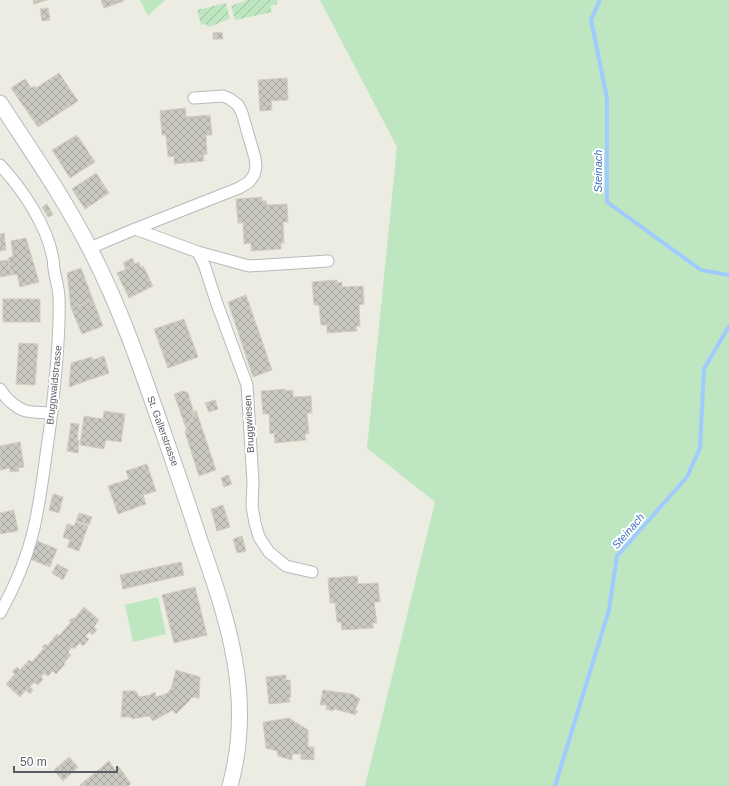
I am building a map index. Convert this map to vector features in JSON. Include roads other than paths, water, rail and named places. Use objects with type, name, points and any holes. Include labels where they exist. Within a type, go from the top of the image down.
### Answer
[{"type":"main road","name":"St. Gallerstrasse","points":[[0,103],[46,174],[90,248],[104,276],[121,315],[138,361],[213,575],[230,633],[239,692],[240,714],[236,760],[230,786]]},
{"type":"street","points":[[90,248],[239,188],[249,182],[254,175],[256,167],[255,158],[242,113],[238,105],[223,96],[194,98]]},
{"type":"street","name":"Bruggwaldstrasse","points":[[0,165],[27,198],[43,228],[53,259],[59,297],[58,351],[52,413],[40,498],[27,553],[12,591],[0,613]]},
{"type":"street","points":[[135,229],[198,252],[249,266],[328,261]]},
{"type":"street","name":"Bruggwiesen","points":[[198,252],[205,267],[247,385],[253,482],[252,506],[259,537],[269,552],[286,566],[312,572]]},
{"type":"street","points":[[0,388],[6,398],[16,406],[26,411],[52,413]]},
{"type":"waterway","name":"Steinach","points":[[600,0],[591,20],[607,98],[607,202],[701,270],[729,275]]},
{"type":"waterway","name":"Steinach","points":[[555,786],[609,610],[617,556],[687,477],[700,448],[704,369],[729,326]]}]
